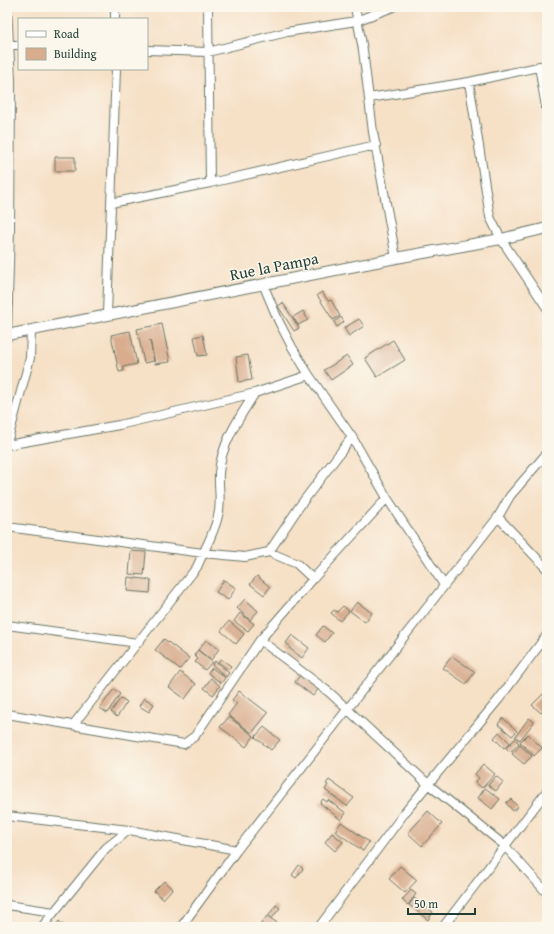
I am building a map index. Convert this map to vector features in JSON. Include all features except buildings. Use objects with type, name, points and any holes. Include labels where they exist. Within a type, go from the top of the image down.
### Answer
[{"type":"street","points":[[7,7],[11,80],[7,334]]},
{"type":"street","points":[[115,7],[115,18]]},
{"type":"street","points":[[208,7],[210,183]]},
{"type":"street","points":[[355,7],[356,21],[363,50],[376,144],[396,258]]},
{"type":"street","points":[[148,50],[208,52],[287,32],[356,21],[393,7]]},
{"type":"street","points":[[369,98],[469,82],[543,66],[547,113]]},
{"type":"street","points":[[107,314],[116,70]]},
{"type":"street","points":[[469,82],[490,217],[501,240],[547,308]]},
{"type":"street","points":[[111,203],[210,183],[376,144]]},
{"type":"street","name":"Rue la Pampa","points":[[7,334],[31,331],[107,314],[396,258],[501,240],[547,228]]},
{"type":"street","points":[[263,284],[278,322],[309,375],[352,437],[387,498],[444,585]]},
{"type":"street","points":[[31,331],[30,358],[7,444],[119,425],[255,393],[309,375]]},
{"type":"street","points":[[73,725],[197,567],[202,553],[211,538],[219,515],[219,474],[222,452],[237,422],[255,393]]},
{"type":"street","points":[[269,552],[299,507],[352,437]]},
{"type":"street","points":[[181,927],[237,850],[498,517],[510,496],[547,453]]},
{"type":"street","points":[[7,714],[184,744],[195,736],[260,640],[313,578],[387,498]]},
{"type":"street","points":[[498,517],[547,569]]},
{"type":"street","points":[[7,527],[202,553],[244,557],[269,552],[297,564],[313,578]]},
{"type":"street","points":[[7,625],[138,643]]},
{"type":"street","points":[[319,927],[406,811],[499,699],[547,635]]},
{"type":"street","points":[[260,640],[348,709],[429,785],[504,845],[547,893]]},
{"type":"street","points":[[443,927],[504,845],[547,791]]},
{"type":"street","points":[[7,816],[129,830],[237,850]]},
{"type":"street","points":[[42,927],[106,848],[129,830]]},
{"type":"street","points":[[7,905],[54,912]]}]
